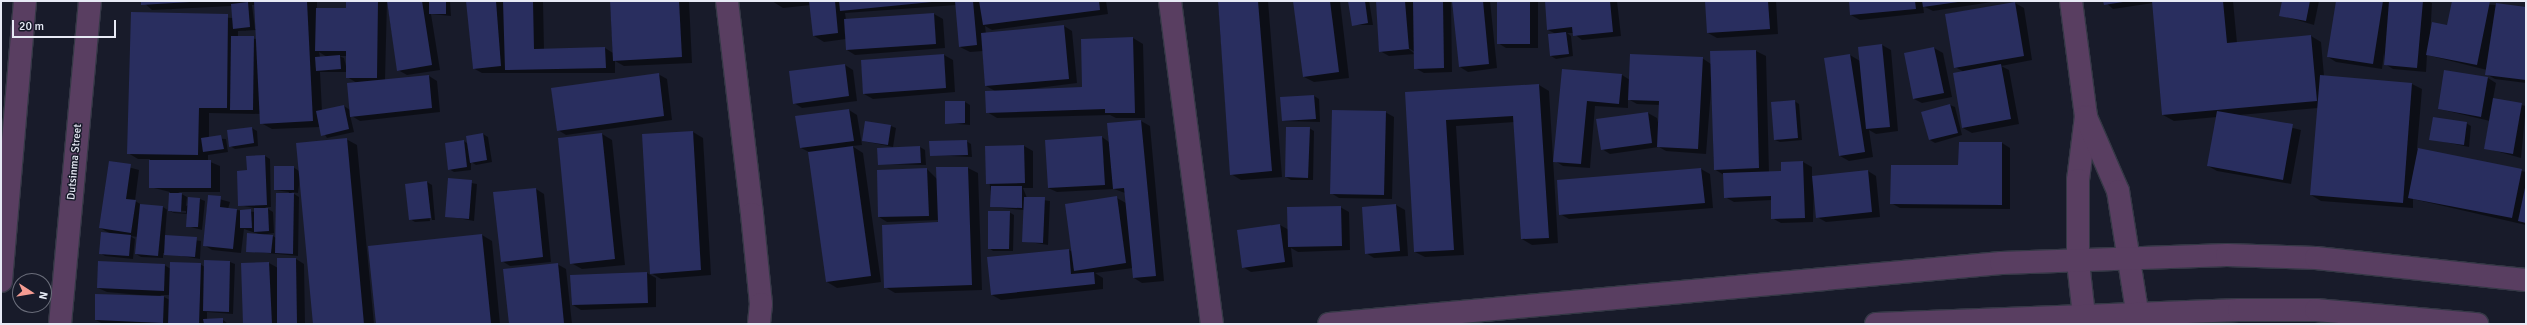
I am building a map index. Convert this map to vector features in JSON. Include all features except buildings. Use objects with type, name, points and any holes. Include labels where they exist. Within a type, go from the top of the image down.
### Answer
[{"type":"street","points":[[1,281],[25,1]]},
{"type":"street","name":"Dutsinma Street","points":[[60,324],[90,1]]},
{"type":"street","points":[[727,1],[752,214],[759,324]]},
{"type":"street","points":[[1170,1],[1212,324]]},
{"type":"street","points":[[2071,1],[2086,116],[2078,180],[2078,262],[2084,320]]},
{"type":"street","points":[[2086,116],[2118,191],[2132,261],[2138,320]]},
{"type":"street","points":[[1329,324],[1928,268],[2227,256],[2316,258],[2526,280]]},
{"type":"street","points":[[1876,324],[2138,320],[2316,310],[2477,324]]}]
